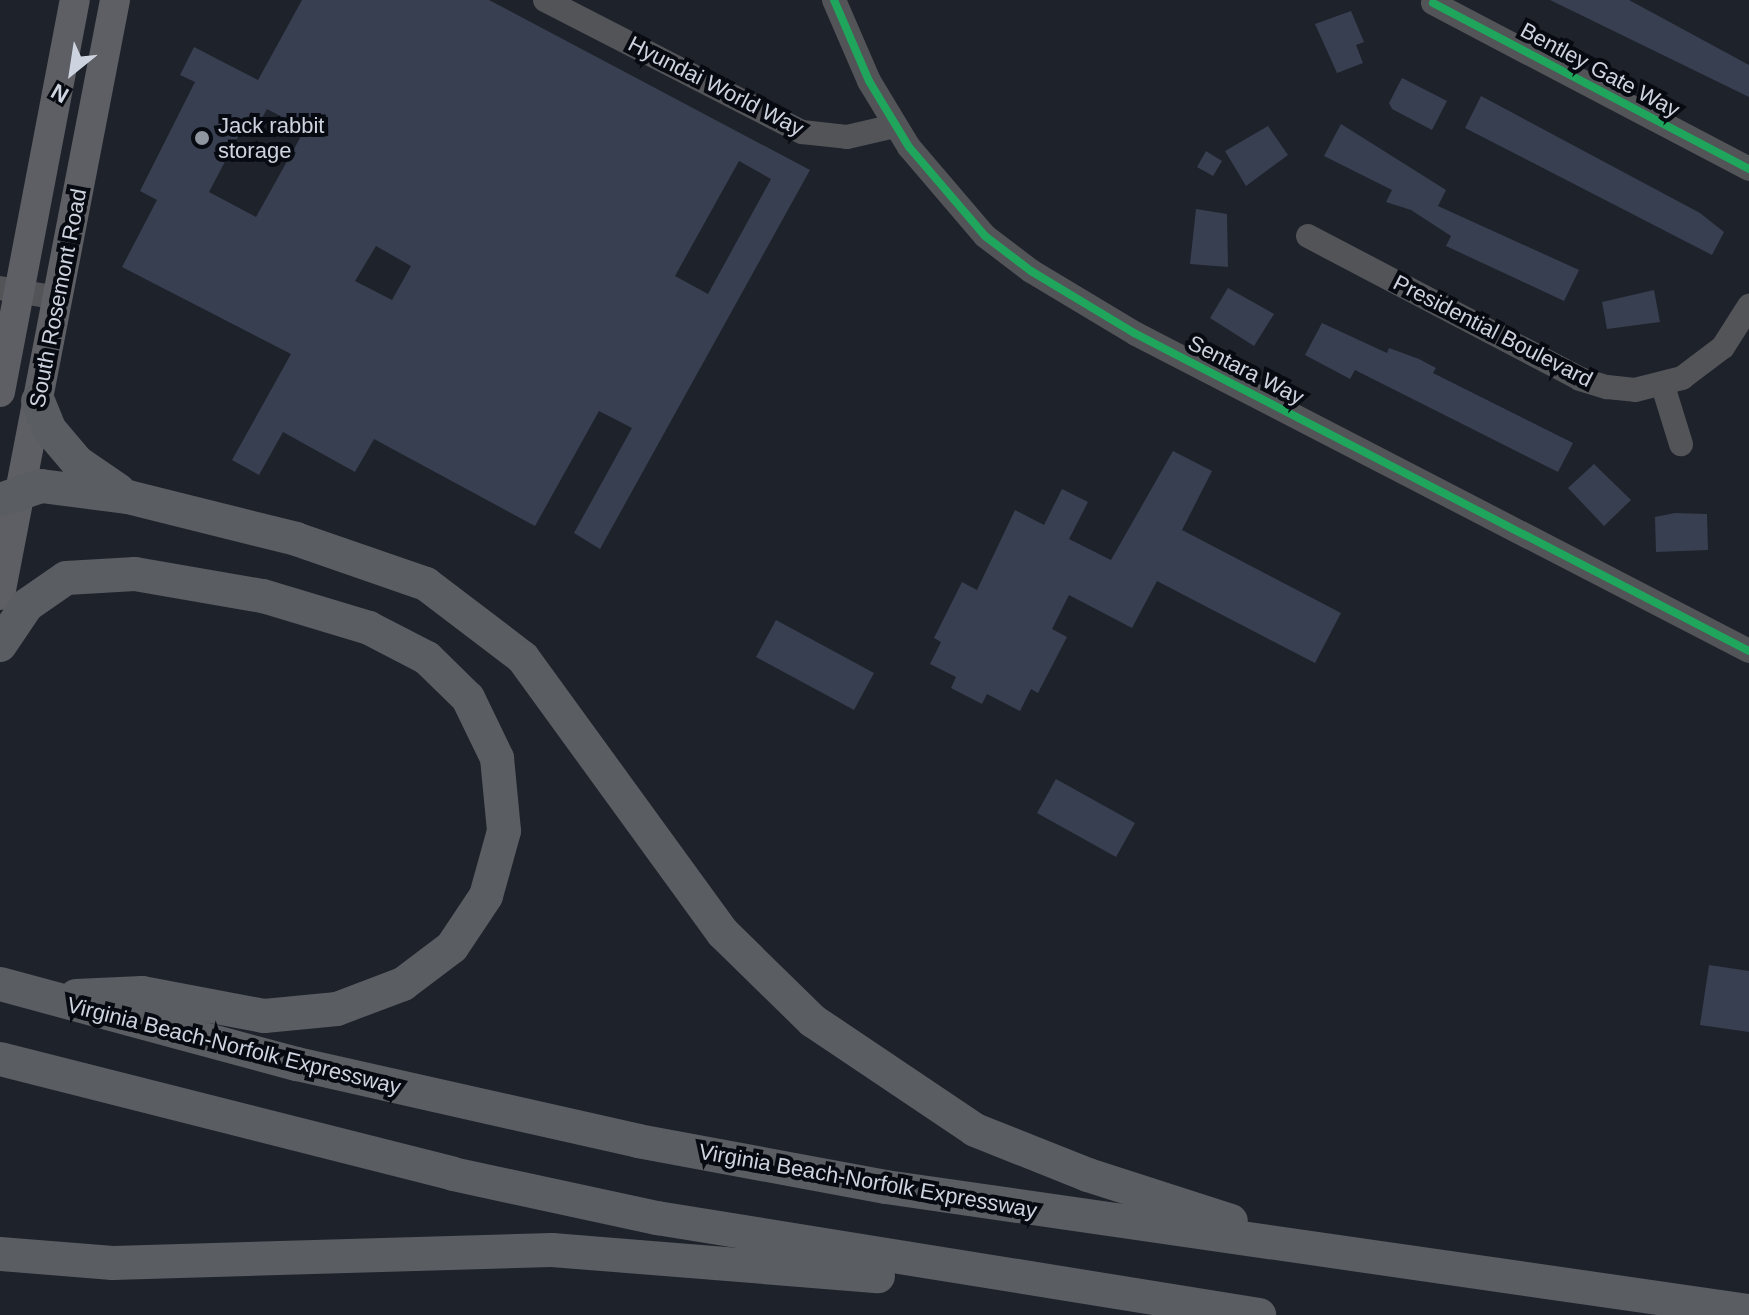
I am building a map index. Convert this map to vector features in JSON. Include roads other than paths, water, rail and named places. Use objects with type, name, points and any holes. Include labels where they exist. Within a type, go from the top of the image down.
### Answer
[{"type":"highway","points":[[38,401],[50,430],[77,462],[128,497]]},
{"type":"highway","points":[[11,494],[128,497],[369,562],[464,607],[498,634],[551,692],[692,894],[766,980],[870,1065],[935,1108],[1037,1157],[1330,1253]]},
{"type":"highway","points":[[0,645],[43,590],[91,574],[179,579],[317,610],[400,641],[447,674],[487,730],[504,800],[500,855],[472,923],[427,969],[371,1000],[264,1016],[142,993],[46,998]]},
{"type":"highway","name":"Virginia Beach-Norfolk Expressway","points":[[0,984],[297,1064],[623,1138],[886,1187],[1749,1311]]},
{"type":"highway","points":[[0,1059],[511,1187],[806,1245],[1259,1315]]},
{"type":"highway","points":[[0,1254],[113,1263],[552,1250],[1082,1289]]},
{"type":"main road","name":"South Rosemont Road","points":[[0,392],[10,290],[75,0]]},
{"type":"main road","name":"South Rosemont Road","points":[[0,595],[11,494],[38,401],[115,0]]},
{"type":"street","name":"Hyundai World Way","points":[[545,0],[802,132],[847,137],[895,126]]},
{"type":"street","name":"Sentara Way","points":[[834,0],[895,126],[985,236],[1067,295],[1749,651]]},
{"type":"street","name":"Bentley Gate Way","points":[[1433,3],[1749,169]]},
{"type":"street","name":"Presidential Boulevard","points":[[1308,236],[1580,379],[1621,388],[1663,386],[1700,368],[1723,347],[1749,306]]},
{"type":"street","points":[[10,290],[58,298]]},
{"type":"street","points":[[1663,386],[1681,444]]},
{"type":"place","name":"Jack rabbit storage","points":[[202,138]]}]
